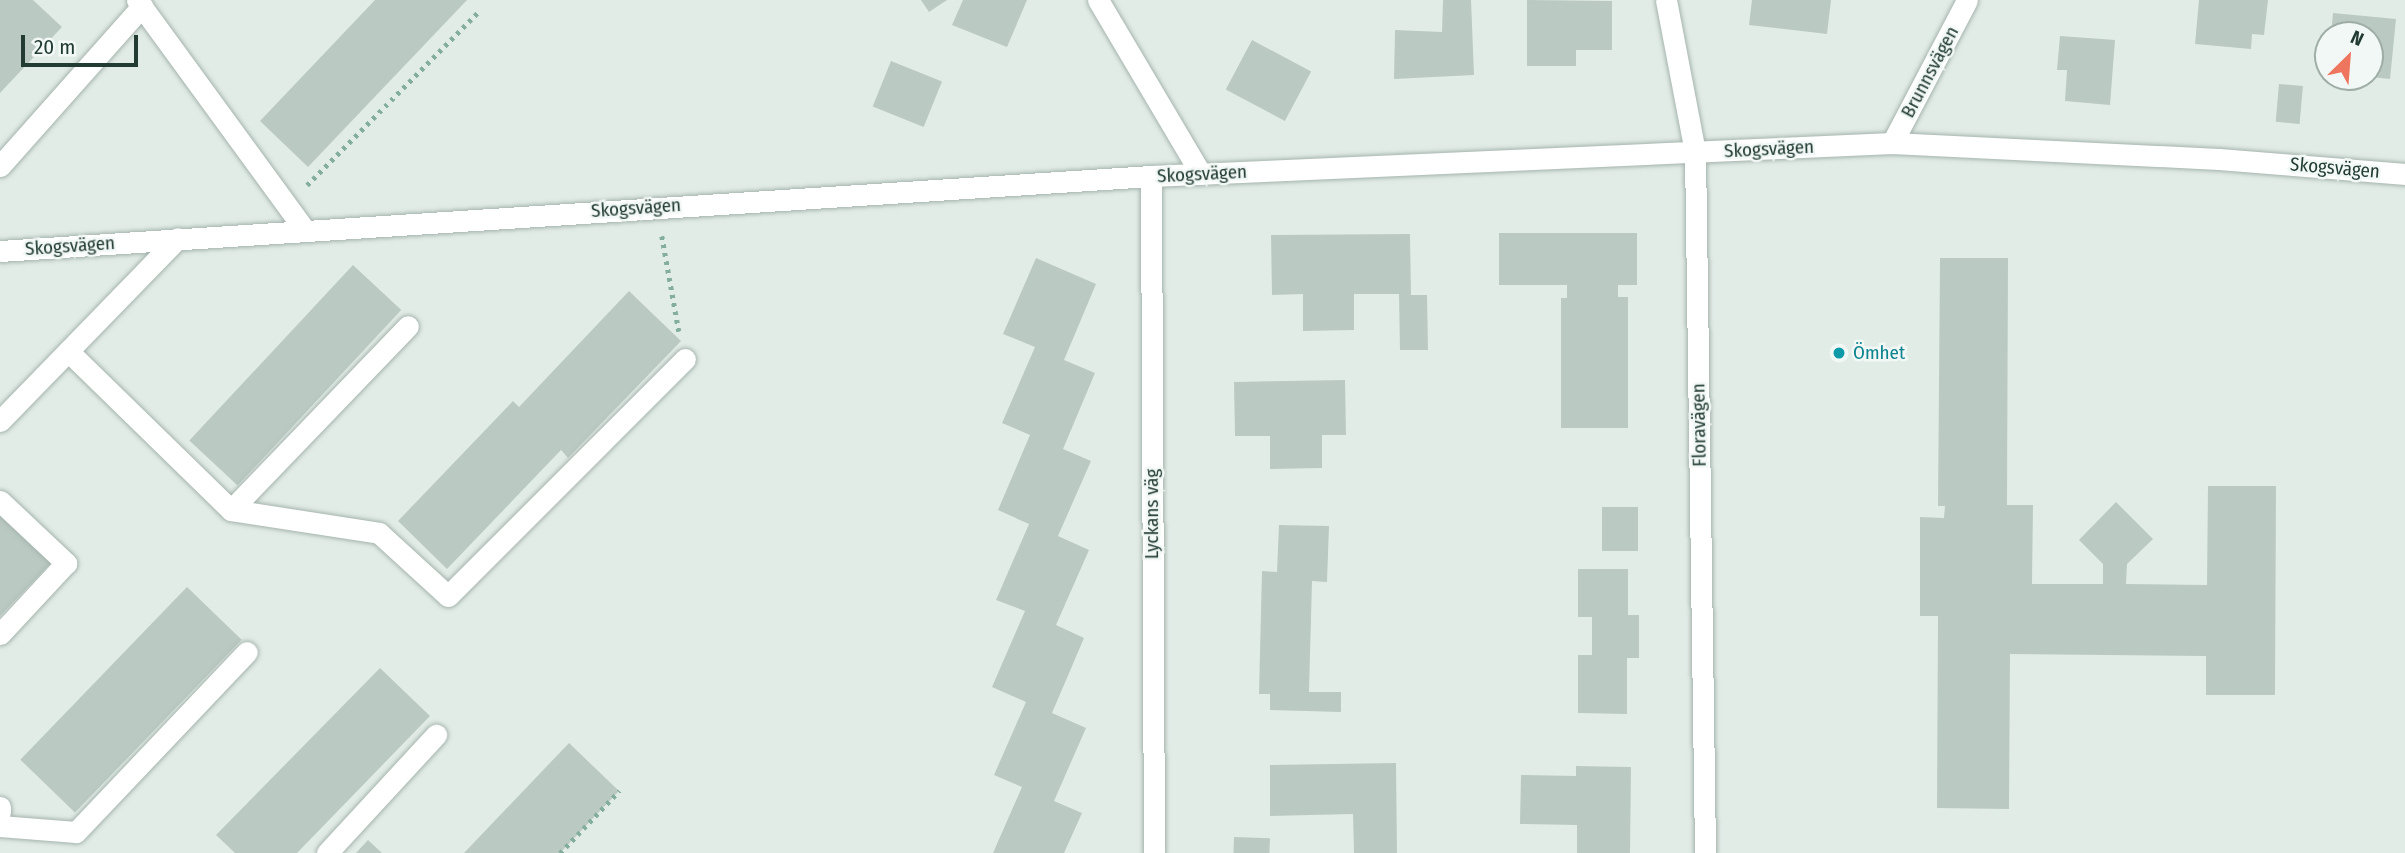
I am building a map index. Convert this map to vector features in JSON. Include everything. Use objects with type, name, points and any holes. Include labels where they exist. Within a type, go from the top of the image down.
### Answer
[{"type":"street","points":[[1098,0],[1201,174]]},
{"type":"street","name":"Floravägen","points":[[1666,0],[1695,152],[1705,853]]},
{"type":"street","name":"Brunnsvägen","points":[[1892,144],[1967,0]]},
{"type":"street","points":[[0,166],[140,3],[304,229]]},
{"type":"street","name":"Skogsvägen","points":[[0,251],[304,229],[1151,176],[1892,144],[2219,159],[2405,174]]},
{"type":"street","name":"Lyckans väg","points":[[1151,176],[1154,853]]},
{"type":"street","points":[[0,421],[178,238]]},
{"type":"street","points":[[231,510],[408,326]]},
{"type":"street","points":[[68,351],[231,510],[379,533],[448,596],[685,359]]},
{"type":"street","points":[[0,501],[66,563],[0,634]]},
{"type":"street","points":[[0,826],[75,832],[247,652]]},
{"type":"street","points":[[327,853],[436,735]]},
{"type":"street","points":[[0,807],[0,813]]},
{"type":"path","points":[[287,206],[478,12]]},
{"type":"path","points":[[658,207],[685,359]]},
{"type":"path","points":[[560,853],[619,791]]},
{"type":"building","points":[[0,0],[33,0],[62,27],[0,93]]},
{"type":"building","points":[[375,0],[467,0],[308,167],[260,121]]},
{"type":"building","points":[[921,0],[947,0],[929,12]]},
{"type":"building","points":[[963,0],[1027,0],[1007,47],[952,25]]},
{"type":"building","points":[[1443,0],[1471,0],[1474,75],[1394,79],[1395,30],[1442,32]]},
{"type":"building","points":[[1527,0],[1612,1],[1612,50],[1576,50],[1576,66],[1527,66]]},
{"type":"building","points":[[1752,0],[1831,0],[1827,34],[1749,25]]},
{"type":"building","points":[[2199,0],[2268,0],[2264,35],[2252,34],[2251,49],[2195,44]]},
{"type":"building","points":[[2333,13],[2396,19],[2390,79],[2384,78],[2384,21],[2332,21]]},
{"type":"building","points":[[2060,36],[2115,40],[2110,105],[2065,101],[2067,70],[2057,70]]},
{"type":"building","points":[[1252,40],[1311,71],[1285,121],[1226,89]]},
{"type":"building","points":[[891,61],[942,82],[924,127],[873,106]]},
{"type":"building","points":[[2279,84],[2303,86],[2300,124],[2276,122]]},
{"type":"building","points":[[1499,233],[1637,233],[1637,285],[1618,285],[1618,297],[1628,297],[1628,428],[1561,428],[1561,298],[1567,298],[1567,285],[1499,285]]},
{"type":"building","points":[[1410,234],[1411,295],[1427,295],[1428,350],[1400,350],[1399,294],[1354,294],[1354,330],[1303,331],[1303,294],[1272,295],[1271,235]]},
{"type":"building","points":[[1036,258],[1096,284],[1064,360],[1095,373],[1063,449],[1091,461],[1058,536],[1089,550],[1056,625],[1084,638],[1052,713],[1086,728],[1054,801],[1082,813],[1064,853],[993,853],[1022,787],[994,775],[1026,702],[992,687],[1025,611],[996,600],[1029,524],[998,510],[1030,435],[1002,423],[1035,347],[1003,334]]},
{"type":"building","points":[[1940,258],[2008,258],[2007,505],[2033,505],[2032,584],[2103,584],[2103,564],[2079,540],[2116,502],[2153,539],[2127,564],[2126,584],[2207,585],[2208,486],[2276,486],[2275,695],[2206,695],[2206,656],[2010,654],[2009,809],[1937,808],[1938,616],[1920,616],[1920,517],[1944,518],[1945,506],[1938,506]]},
{"type":"building","points":[[353,265],[401,310],[238,486],[189,441]]},
{"type":"building","points":[[629,291],[681,341],[568,458],[561,450],[447,569],[398,521],[513,401],[519,407]]},
{"type":"building","points":[[1345,380],[1346,435],[1322,435],[1322,468],[1270,469],[1270,436],[1235,436],[1234,382]]},
{"type":"building","points":[[1602,507],[1638,507],[1638,551],[1602,551]]},
{"type":"building","points":[[0,513],[51,563],[0,616]]},
{"type":"building","points":[[1279,525],[1329,526],[1327,582],[1312,581],[1309,692],[1341,692],[1341,712],[1270,710],[1270,694],[1259,694],[1262,571],[1277,572]]},
{"type":"building","points":[[1578,569],[1628,569],[1628,615],[1639,615],[1639,658],[1627,658],[1627,714],[1578,713],[1578,655],[1592,655],[1592,617],[1578,617]]},
{"type":"building","points":[[187,587],[242,640],[75,812],[20,760]]},
{"type":"building","points":[[380,668],[430,716],[297,853],[235,853],[216,835]]},
{"type":"building","points":[[569,743],[619,791],[560,853],[464,853]]},
{"type":"building","points":[[1396,763],[1397,853],[1354,853],[1353,814],[1270,816],[1270,765]]},
{"type":"building","points":[[1576,766],[1631,767],[1630,853],[1577,853],[1577,825],[1520,824],[1521,775],[1576,776]]},
{"type":"building","points":[[1234,837],[1270,838],[1269,853],[1233,853]]},
{"type":"building","points":[[368,840],[382,853],[356,853]]},
{"type":"place","name":"Ömhet","points":[[1839,353]]}]
